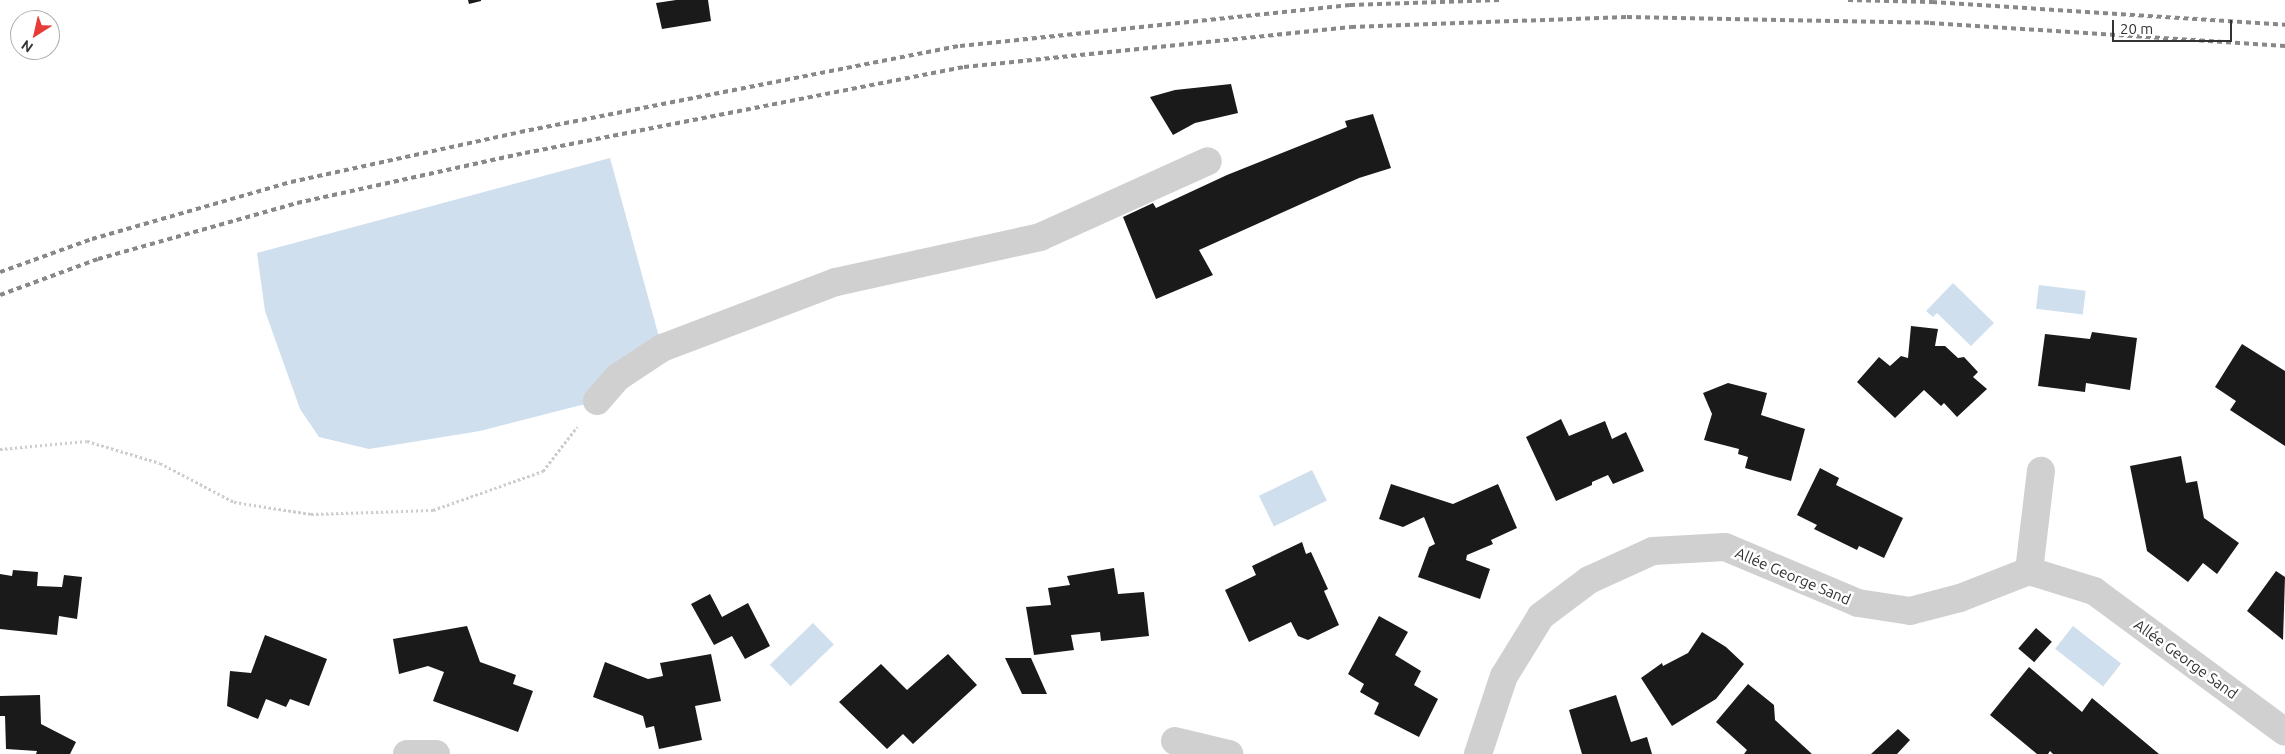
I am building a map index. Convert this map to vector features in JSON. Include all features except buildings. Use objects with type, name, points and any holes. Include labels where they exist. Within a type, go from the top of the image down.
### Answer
[{"type":"street","points":[[597,401],[618,377],[662,348],[836,282],[1040,237],[1208,161]]},
{"type":"street","points":[[2029,571],[2040,471]]},
{"type":"street","name":"Allée George Sand","points":[[1478,754],[1504,676],[1541,616],[1589,580],[1653,551],[1725,547],[1858,603],[1910,611],[1960,598],[2029,571],[2094,591],[2285,732]]},
{"type":"street","points":[[1175,741],[1229,754]]},
{"type":"street","points":[[407,754],[436,754]]},
{"type":"path","points":[[0,449],[86,441],[160,463],[234,502],[311,514],[433,510],[543,471],[597,401]]},
{"type":"water","points":[[610,158],[662,348],[597,401],[480,431],[369,449],[319,437],[300,409],[265,311],[257,253]]},
{"type":"water","points":[[1953,283],[1994,323],[1971,346],[1937,313],[1933,317],[1926,311]]},
{"type":"water","points":[[2039,285],[2086,291],[2083,315],[2036,309]]},
{"type":"water","points":[[1312,470],[1327,501],[1274,526],[1259,496]]},
{"type":"water","points":[[813,623],[834,645],[791,686],[770,665]]},
{"type":"water","points":[[2073,626],[2121,664],[2103,686],[2055,649]]},
{"type":"railway","points":[[0,272],[92,239],[291,182],[520,132],[960,46],[1350,5],[1500,0]]},
{"type":"railway","points":[[1848,0],[1932,2],[2285,25]]},
{"type":"railway","points":[[0,295],[98,259],[297,203],[525,153],[964,67],[1351,27],[1627,17],[1930,23],[2285,46]]}]
